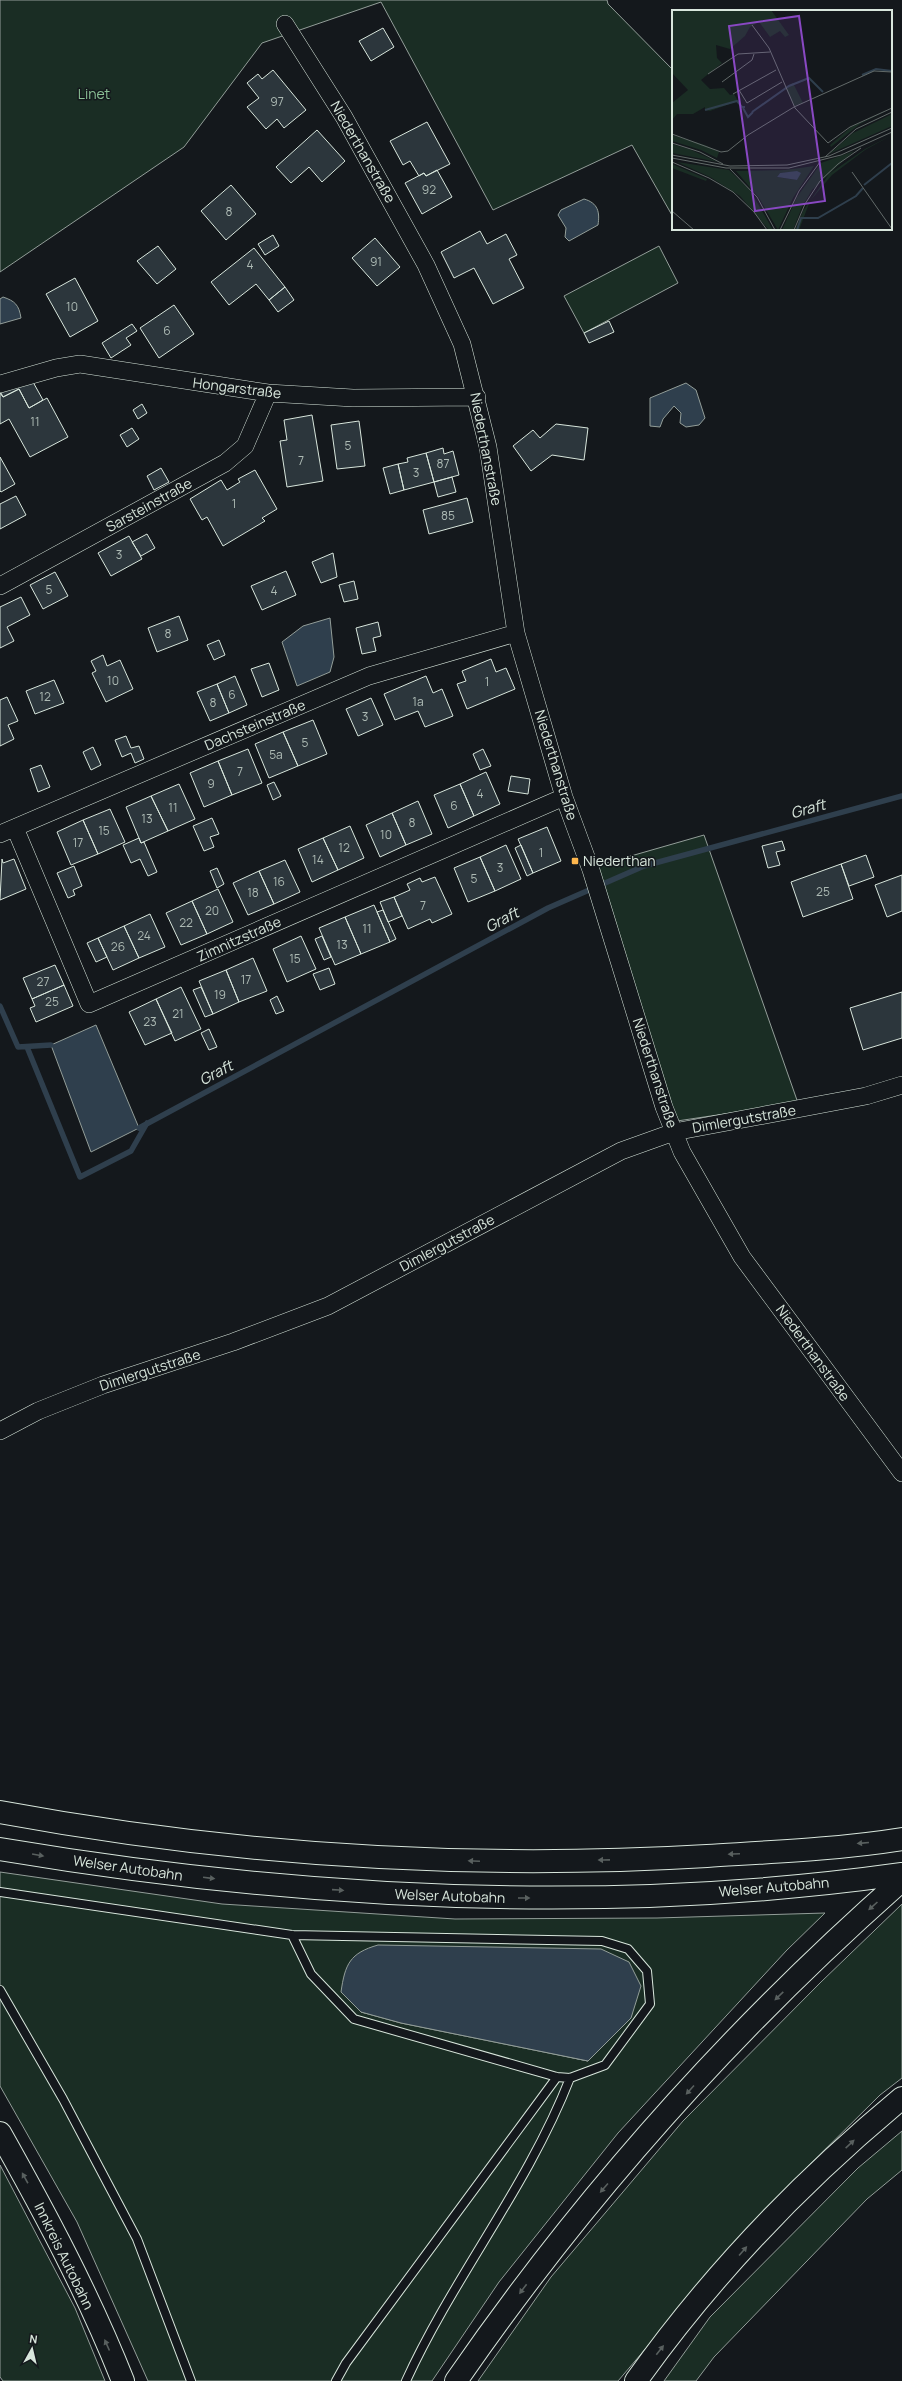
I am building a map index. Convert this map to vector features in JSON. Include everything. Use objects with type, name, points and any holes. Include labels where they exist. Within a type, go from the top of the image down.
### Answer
[{"type":"highway","points":[[0,1812],[186,1840],[334,1854],[488,1862],[651,1859],[758,1853],[902,1839]]},
{"type":"highway","name":"Welser Autobahn","points":[[0,1849],[85,1863],[250,1884],[384,1894],[493,1898],[618,1897],[766,1889],[902,1874]]},
{"type":"highway","points":[[456,2381],[523,2289],[584,2211],[735,2039],[902,1880]]},
{"type":"highway","points":[[636,2381],[699,2301],[756,2236],[821,2171],[902,2098]]},
{"type":"highway","name":"Innkreis Autobahn","points":[[0,2133],[43,2209],[83,2292],[123,2381]]},
{"type":"street","name":"Niederthanstraße","points":[[285,24],[344,117],[426,264],[462,344],[477,397],[488,447],[516,633],[564,797],[591,870],[600,904],[664,1107],[682,1152],[742,1257],[902,1473]]},
{"type":"street","name":"Hongarstraße","points":[[0,384],[56,368],[80,364],[268,393],[353,398],[477,397]]},
{"type":"street","name":"Sarsteinstraße","points":[[0,586],[225,463],[244,446],[268,393]]},
{"type":"street","name":"Dachsteinstraße","points":[[8,831],[369,676],[516,633]]},
{"type":"street","name":"Zimnitzstraße","points":[[8,831],[89,1004],[564,797]]},
{"type":"street","name":"Dimlergutstraße","points":[[0,1430],[38,1411],[103,1385],[233,1342],[328,1306],[621,1151],[674,1132],[866,1096],[902,1085]]},
{"type":"lane","points":[[0,1892],[292,1935],[602,1941],[628,1949],[646,1971],[650,2004],[605,2065],[570,2078],[557,2077],[354,2019],[311,1974],[292,1935]]},
{"type":"lane","points":[[0,1990],[63,2099],[137,2239],[191,2381]]},
{"type":"lane","points":[[336,2381],[346,2362],[557,2077]]},
{"type":"lane","points":[[406,2381],[466,2271],[528,2168],[558,2110],[570,2078]]},
{"type":"green space","name":"Linet","points":[[0,0],[607,0],[608,4],[672,69],[672,215],[632,145],[493,210],[381,2],[262,43],[184,147],[0,272]]},
{"type":"green space","points":[[659,246],[678,283],[584,333],[564,296]]},
{"type":"green space","points":[[704,835],[798,1103],[677,1121],[596,866]]},
{"type":"green space","points":[[0,1872],[222,1904],[455,1919],[657,1918],[825,1913],[787,1950],[618,2133],[499,2282],[432,2381],[148,2381],[77,2222],[0,2086]],"holes":[[[361,2012],[588,2061],[401,2023]]]},
{"type":"green space","points":[[902,1904],[902,2078],[880,2095],[762,2212],[618,2381],[478,2381],[551,2277],[683,2121],[821,1982]]},
{"type":"green space","points":[[902,2131],[902,2170],[867,2199],[714,2357],[696,2381],[664,2381],[710,2317],[858,2168]]},
{"type":"green space","points":[[0,2165],[75,2308],[105,2381],[3,2381],[0,2377]]},
{"type":"water","points":[[584,199],[592,203],[597,209],[599,216],[598,225],[569,241],[565,237],[566,228],[558,215],[561,210]]},
{"type":"water","points":[[3,297],[16,304],[21,318],[0,324],[0,299]]},
{"type":"water","points":[[686,383],[696,390],[705,418],[699,425],[686,427],[680,423],[681,413],[674,406],[663,419],[660,427],[650,426],[650,398]]},
{"type":"water","points":[[330,618],[334,657],[330,672],[297,686],[282,642],[303,626]]},
{"type":"water","points":[[96,1025],[139,1128],[91,1152],[51,1045]]},
{"type":"water","points":[[378,1945],[601,1949],[629,1962],[641,1986],[631,2018],[588,2061],[401,2023],[361,2012],[341,1992],[345,1974],[350,1961],[355,1956]]},
{"type":"building","points":[[383,28],[394,47],[371,61],[359,41]]},
{"type":"building","points":[[273,70],[306,110],[284,128],[277,119],[266,129],[247,107],[259,98],[247,83],[258,74],[262,79]]},
{"type":"building","points":[[427,122],[450,164],[426,176],[424,173],[419,176],[410,161],[403,165],[390,141]]},
{"type":"building","points":[[317,130],[345,161],[322,182],[309,167],[291,183],[276,167]]},
{"type":"building","points":[[437,170],[452,197],[422,214],[405,183],[424,173],[426,176]]},
{"type":"building","points":[[231,185],[256,214],[226,240],[201,211]]},
{"type":"building","points":[[480,231],[487,244],[506,234],[517,255],[509,259],[524,288],[493,304],[474,268],[454,278],[441,252]]},
{"type":"building","points":[[273,235],[279,246],[265,255],[258,244]]},
{"type":"building","points":[[375,238],[400,267],[377,286],[352,258]]},
{"type":"building","points":[[158,246],[176,269],[157,284],[137,261]]},
{"type":"building","points":[[254,248],[285,287],[269,300],[256,284],[229,305],[211,282]]},
{"type":"building","points":[[75,278],[98,321],[70,337],[46,294]]},
{"type":"building","points":[[285,287],[294,300],[278,312],[269,300]]},
{"type":"building","points":[[174,305],[194,334],[159,358],[140,328]]},
{"type":"building","points":[[609,321],[614,332],[589,343],[584,333]]},
{"type":"building","points":[[132,324],[137,331],[126,338],[131,345],[111,358],[102,343]]},
{"type":"building","points":[[33,382],[43,400],[29,408],[19,389],[3,397],[0,391]]},
{"type":"building","points":[[19,389],[29,408],[47,398],[68,437],[30,457],[9,419],[0,424],[0,393],[3,397]]},
{"type":"building","points":[[142,404],[147,413],[138,419],[133,410]]},
{"type":"building","points":[[312,415],[323,481],[287,487],[280,441],[287,440],[284,420]]},
{"type":"building","points":[[359,421],[365,466],[337,469],[331,425]]},
{"type":"building","points":[[556,424],[588,428],[584,460],[552,455],[531,471],[513,446],[533,430],[540,438]]},
{"type":"building","points":[[132,428],[139,439],[127,447],[120,435]]},
{"type":"building","points":[[443,448],[444,454],[453,451],[459,475],[434,482],[426,453]]},
{"type":"building","points":[[426,453],[434,482],[404,490],[398,464],[408,462],[407,458]]},
{"type":"building","points":[[0,457],[15,484],[1,492],[0,491]]},
{"type":"building","points":[[398,464],[404,490],[390,494],[383,468]]},
{"type":"building","points":[[161,468],[169,482],[154,490],[147,476]]},
{"type":"building","points":[[255,470],[277,509],[262,518],[265,521],[223,546],[207,517],[202,520],[190,499],[221,480],[227,490],[240,482],[238,479]]},
{"type":"building","points":[[452,477],[456,492],[438,497],[434,482]]},
{"type":"building","points":[[16,496],[26,515],[0,529],[0,504]]},
{"type":"building","points":[[467,498],[473,522],[429,534],[423,510]]},
{"type":"building","points":[[147,534],[155,548],[141,556],[132,542]]},
{"type":"building","points":[[129,536],[142,559],[111,576],[98,553]]},
{"type":"building","points":[[333,553],[337,577],[321,583],[312,562]]},
{"type":"building","points":[[286,571],[296,595],[262,610],[251,586]]},
{"type":"building","points":[[55,572],[68,596],[43,609],[30,585]]},
{"type":"building","points":[[354,581],[358,599],[344,602],[339,585]]},
{"type":"building","points":[[21,597],[30,615],[7,627],[14,641],[0,648],[0,607]]},
{"type":"building","points":[[179,616],[188,640],[157,652],[148,628]]},
{"type":"building","points":[[378,622],[381,636],[373,638],[376,651],[362,654],[356,628]]},
{"type":"building","points":[[219,640],[225,655],[214,660],[207,645]]},
{"type":"building","points":[[103,655],[107,666],[120,660],[133,689],[106,702],[92,673],[96,671],[91,661]]},
{"type":"building","points":[[491,659],[496,672],[506,668],[515,689],[467,709],[457,684],[466,681],[462,671]]},
{"type":"building","points":[[269,663],[279,690],[262,697],[251,669]]},
{"type":"building","points":[[235,676],[247,705],[229,713],[217,684]]},
{"type":"building","points":[[426,676],[433,693],[442,689],[453,716],[425,727],[418,711],[395,720],[384,694]]},
{"type":"building","points":[[54,680],[64,703],[35,714],[26,691]]},
{"type":"building","points":[[217,684],[229,713],[210,721],[197,692]]},
{"type":"building","points":[[7,697],[18,721],[8,725],[14,739],[0,746],[0,700]]},
{"type":"building","points":[[371,698],[383,725],[358,736],[346,709]]},
{"type":"building","points":[[313,720],[327,754],[298,766],[283,732]]},
{"type":"building","points":[[283,732],[298,766],[269,778],[255,744]]},
{"type":"building","points":[[126,736],[131,748],[139,746],[144,759],[135,763],[131,753],[122,757],[115,740]]},
{"type":"building","points":[[93,747],[101,765],[91,770],[83,752]]},
{"type":"building","points":[[248,749],[262,783],[232,795],[218,761]]},
{"type":"building","points":[[483,749],[491,766],[480,770],[473,754]]},
{"type":"building","points":[[218,761],[232,795],[204,807],[190,773]]},
{"type":"building","points":[[41,765],[50,787],[38,792],[30,769]]},
{"type":"building","points":[[486,772],[500,804],[474,816],[460,784]]},
{"type":"building","points":[[511,776],[530,779],[528,794],[508,791]]},
{"type":"building","points":[[274,782],[281,796],[273,800],[267,785]]},
{"type":"building","points":[[179,784],[195,819],[168,831],[151,796]]},
{"type":"building","points":[[460,784],[474,816],[448,828],[434,795]]},
{"type":"building","points":[[151,796],[168,831],[141,843],[126,807]]},
{"type":"building","points":[[418,801],[432,834],[406,845],[392,813]]},
{"type":"building","points":[[110,809],[125,842],[98,854],[83,820]]},
{"type":"building","points":[[392,813],[406,845],[380,857],[366,825]]},
{"type":"building","points":[[212,818],[219,834],[210,837],[214,847],[204,851],[193,826]]},
{"type":"building","points":[[83,820],[98,854],[71,865],[57,832]]},
{"type":"building","points":[[350,826],[364,858],[338,870],[323,838]]},
{"type":"building","points":[[547,827],[561,861],[533,873],[518,839]]},
{"type":"building","points":[[139,838],[141,843],[144,842],[157,872],[148,876],[140,859],[131,863],[123,845]]},
{"type":"building","points":[[323,838],[338,870],[312,882],[298,849]]},
{"type":"building","points":[[782,841],[785,850],[776,852],[780,865],[768,868],[762,846]]},
{"type":"building","points":[[506,845],[521,879],[495,891],[480,857]]},
{"type":"building","points":[[521,845],[533,873],[527,876],[515,848]]},
{"type":"building","points":[[866,855],[874,877],[849,886],[841,864]]},
{"type":"building","points":[[480,857],[495,891],[468,902],[454,868]]},
{"type":"building","points":[[2,859],[3,863],[14,859],[26,889],[0,900]]},
{"type":"building","points":[[285,860],[300,892],[274,904],[259,871]]},
{"type":"building","points":[[841,864],[853,899],[803,917],[791,882]]},
{"type":"building","points":[[74,866],[82,886],[73,890],[75,895],[68,898],[57,873]]},
{"type":"building","points":[[217,868],[224,884],[217,888],[210,871]]},
{"type":"building","points":[[259,871],[274,904],[248,915],[233,883]]},
{"type":"building","points":[[902,875],[902,911],[887,917],[875,885]]},
{"type":"building","points":[[435,877],[452,914],[432,923],[430,919],[408,929],[394,897],[410,890],[407,884],[420,878],[422,882]]},
{"type":"building","points":[[218,889],[233,922],[207,934],[192,901]]},
{"type":"building","points":[[394,897],[402,916],[388,922],[380,902]]},
{"type":"building","points":[[192,901],[207,934],[181,945],[166,913]]},
{"type":"building","points":[[374,905],[390,942],[361,954],[345,917]]},
{"type":"building","points":[[383,910],[396,939],[390,942],[377,912]]},
{"type":"building","points":[[150,914],[165,947],[139,958],[124,926]]},
{"type":"building","points":[[345,917],[361,954],[335,965],[319,928]]},
{"type":"building","points":[[124,926],[139,958],[113,970],[98,938]]},
{"type":"building","points":[[301,936],[316,969],[287,982],[273,949]]},
{"type":"building","points":[[322,936],[331,957],[324,960],[315,939]]},
{"type":"building","points":[[98,938],[107,957],[96,962],[87,943]]},
{"type":"building","points":[[253,958],[267,991],[239,1002],[226,970]]},
{"type":"building","points":[[55,965],[64,985],[32,999],[23,978]]},
{"type":"building","points":[[329,968],[335,984],[320,990],[313,974]]},
{"type":"building","points":[[226,970],[239,1002],[213,1014],[199,981]]},
{"type":"building","points":[[64,985],[73,1006],[36,1022],[30,1008],[35,1006],[32,999]]},
{"type":"building","points":[[181,987],[201,1029],[175,1041],[156,999]]},
{"type":"building","points":[[201,987],[213,1014],[205,1017],[193,990]]},
{"type":"building","points":[[902,992],[902,1038],[863,1050],[850,1008]]},
{"type":"building","points":[[277,996],[284,1011],[276,1014],[270,1000]]},
{"type":"building","points":[[156,999],[172,1033],[145,1045],[129,1012]]},
{"type":"building","points":[[209,1029],[217,1047],[209,1050],[201,1033]]},
{"type":"waterway","name":"Graft","points":[[139,1128],[548,908],[644,866],[902,796]]},
{"type":"waterway","points":[[0,1006],[18,1047],[51,1045]]},
{"type":"waterway","points":[[27,1047],[80,1177],[131,1151],[147,1123]]},
{"type":"place","name":"Niederthan","points":[[575,861]]}]
